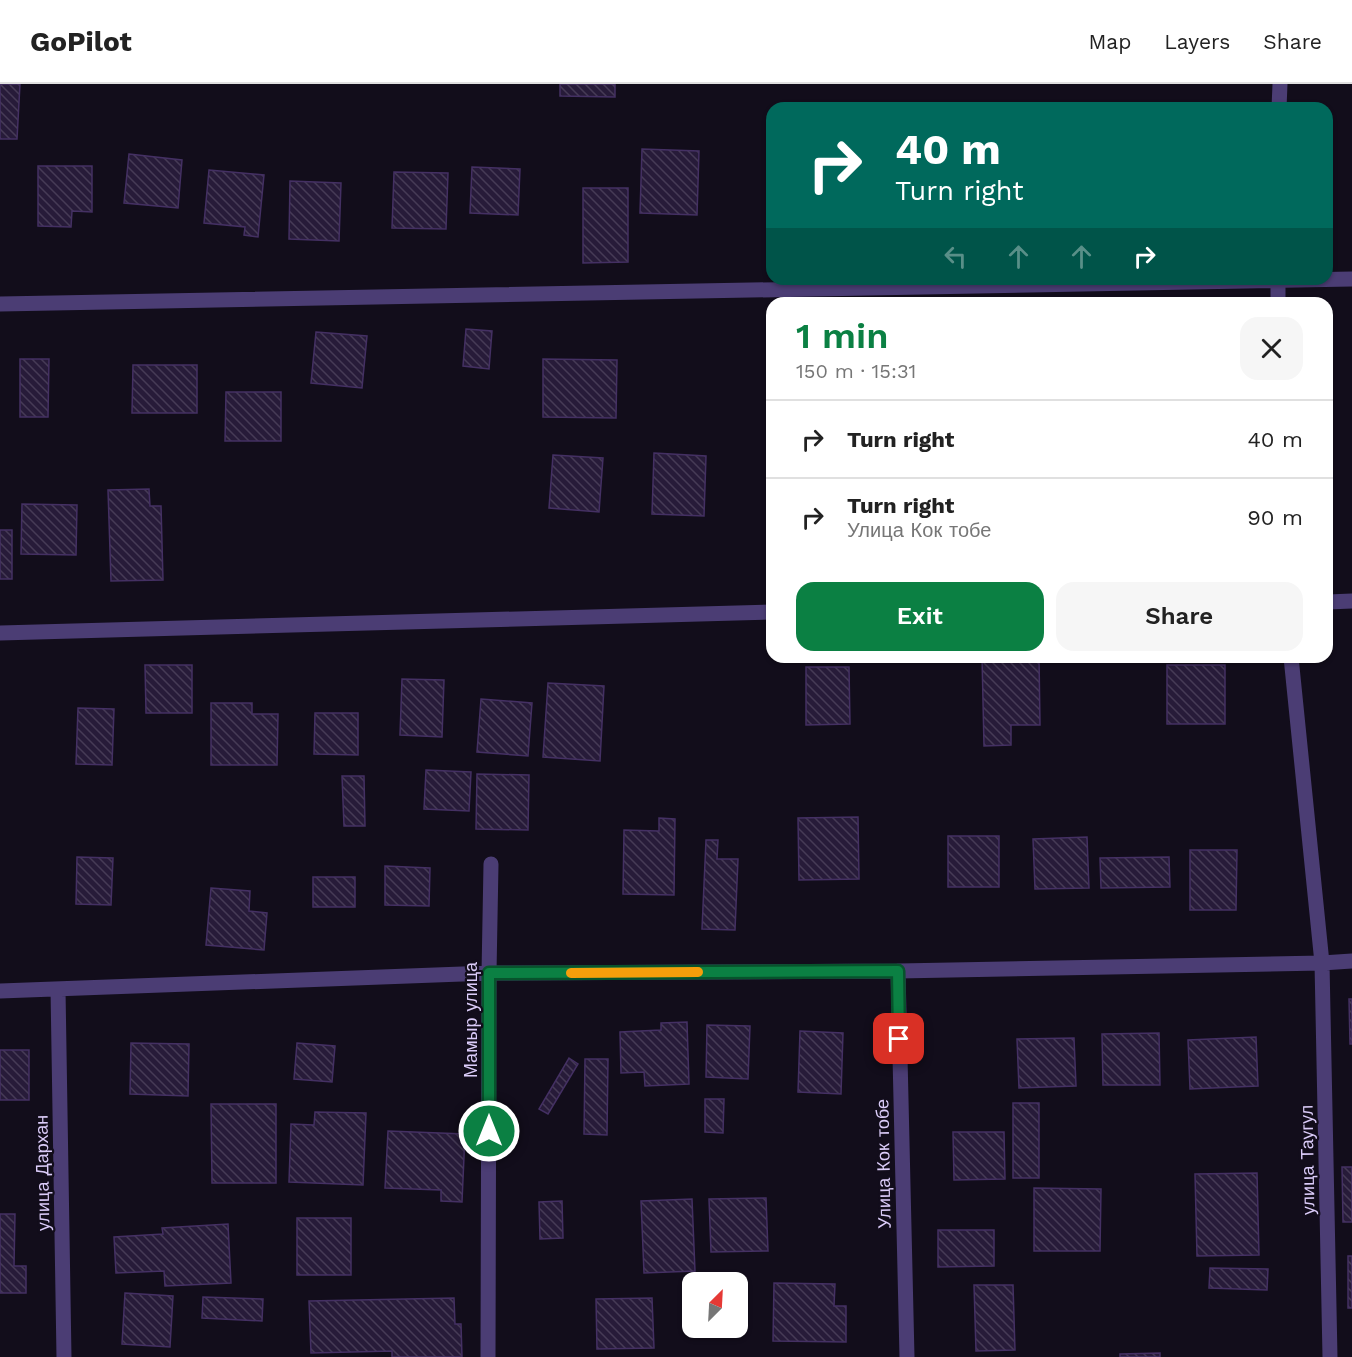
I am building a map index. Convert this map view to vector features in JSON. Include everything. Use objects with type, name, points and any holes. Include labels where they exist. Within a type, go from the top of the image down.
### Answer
[{"type":"street","points":[[1280,84],[1280,102]]},
{"type":"street","points":[[1333,279],[1352,279]]},
{"type":"street","points":[[0,304],[1012,285]]},
{"type":"street","points":[[1333,602],[1352,602]]},
{"type":"street","points":[[0,633],[766,612]]},
{"type":"street","name":"улица Таугул","points":[[1292,663],[1322,963],[1330,1357]]},
{"type":"street","name":"Мамыр улица","points":[[488,1357],[491,864]]},
{"type":"street","points":[[0,991],[489,973],[898,971],[1352,961]]},
{"type":"street","name":"Улица Кок тобе","points":[[898,971],[907,1357]]},
{"type":"street","name":"улица Дархан","points":[[58,989],[64,1357]]},
{"type":"building","points":[[0,84],[20,84],[17,139],[0,139]]},
{"type":"building","points":[[560,84],[615,84],[615,97],[560,96]]},
{"type":"building","points":[[642,149],[699,151],[697,215],[640,213]]},
{"type":"building","points":[[129,154],[182,160],[178,208],[124,203]]},
{"type":"building","points":[[38,166],[92,166],[92,212],[72,211],[71,227],[38,226]]},
{"type":"building","points":[[472,167],[520,169],[518,215],[470,213]]},
{"type":"building","points":[[209,170],[264,175],[258,237],[244,235],[245,227],[204,223]]},
{"type":"building","points":[[394,172],[448,173],[446,229],[392,228]]},
{"type":"building","points":[[290,181],[341,183],[339,241],[289,239]]},
{"type":"building","points":[[583,188],[628,188],[628,262],[583,263]]},
{"type":"building","points":[[466,329],[492,331],[489,369],[463,366]]},
{"type":"building","points":[[316,332],[367,336],[362,388],[311,383]]},
{"type":"building","points":[[20,359],[49,359],[48,417],[20,417]]},
{"type":"building","points":[[543,359],[617,360],[616,418],[543,417]]},
{"type":"building","points":[[133,365],[197,365],[197,413],[132,413]]},
{"type":"building","points":[[226,392],[281,392],[281,441],[225,441]]},
{"type":"building","points":[[654,453],[706,456],[704,516],[652,514]]},
{"type":"building","points":[[553,455],[603,458],[599,512],[549,508]]},
{"type":"building","points":[[149,489],[150,506],[161,506],[163,580],[111,581],[108,490]]},
{"type":"building","points":[[22,504],[77,505],[76,555],[21,554]]},
{"type":"building","points":[[0,530],[12,530],[12,579],[0,579]]},
{"type":"building","points":[[982,663],[1039,663],[1040,725],[1011,725],[1011,745],[984,746]]},
{"type":"building","points":[[145,665],[192,665],[192,713],[146,713]]},
{"type":"building","points":[[1167,665],[1225,665],[1225,724],[1167,724]]},
{"type":"building","points":[[806,667],[849,667],[850,724],[806,725]]},
{"type":"building","points":[[402,679],[444,680],[442,737],[400,735]]},
{"type":"building","points":[[548,683],[604,686],[600,761],[543,757]]},
{"type":"building","points":[[481,699],[532,703],[528,756],[477,752]]},
{"type":"building","points":[[211,703],[252,703],[252,714],[278,714],[277,765],[211,765]]},
{"type":"building","points":[[78,708],[114,709],[112,765],[76,764]]},
{"type":"building","points":[[315,713],[358,713],[358,755],[314,754]]},
{"type":"building","points":[[426,770],[471,772],[469,811],[424,809]]},
{"type":"building","points":[[477,774],[529,775],[528,830],[476,829]]},
{"type":"building","points":[[342,776],[364,776],[365,826],[344,826]]},
{"type":"building","points":[[858,817],[859,879],[799,880],[798,818]]},
{"type":"building","points":[[659,818],[675,819],[674,895],[623,894],[624,830],[659,831]]},
{"type":"building","points":[[948,836],[999,836],[999,887],[948,887]]},
{"type":"building","points":[[1087,837],[1089,888],[1035,889],[1033,839]]},
{"type":"building","points":[[706,840],[718,840],[717,859],[738,859],[735,930],[702,929]]},
{"type":"building","points":[[1190,850],[1237,850],[1236,910],[1190,910]]},
{"type":"building","points":[[77,857],[113,858],[111,905],[76,904]]},
{"type":"building","points":[[1169,857],[1170,887],[1101,888],[1100,858]]},
{"type":"building","points":[[385,866],[430,868],[429,906],[385,905]]},
{"type":"building","points":[[313,877],[355,877],[355,907],[313,907]]},
{"type":"building","points":[[211,888],[250,891],[249,911],[267,913],[264,950],[206,945]]},
{"type":"building","points":[[1349,999],[1352,999],[1352,1044],[1350,1044]]},
{"type":"building","points":[[687,1022],[689,1084],[645,1086],[644,1072],[621,1073],[620,1032],[661,1030],[661,1023]]},
{"type":"building","points":[[707,1025],[750,1026],[748,1079],[706,1077]]},
{"type":"building","points":[[800,1031],[843,1033],[841,1094],[798,1092]]},
{"type":"building","points":[[1159,1033],[1160,1085],[1103,1085],[1102,1034]]},
{"type":"building","points":[[1256,1037],[1258,1086],[1190,1089],[1188,1040]]},
{"type":"building","points":[[1074,1038],[1076,1086],[1019,1088],[1017,1039]]},
{"type":"building","points":[[131,1043],[189,1044],[188,1096],[130,1094]]},
{"type":"building","points":[[297,1043],[335,1046],[332,1082],[294,1079]]},
{"type":"building","points":[[0,1050],[29,1050],[29,1100],[0,1100]]},
{"type":"building","points":[[569,1058],[578,1064],[548,1114],[539,1109]]},
{"type":"building","points":[[585,1059],[608,1059],[607,1135],[584,1134]]},
{"type":"building","points":[[705,1099],[724,1099],[723,1133],[705,1132]]},
{"type":"building","points":[[1013,1103],[1039,1103],[1039,1178],[1013,1178]]},
{"type":"building","points":[[211,1104],[276,1104],[276,1183],[212,1183]]},
{"type":"building","points":[[315,1112],[366,1113],[363,1185],[289,1182],[291,1124],[314,1125]]},
{"type":"building","points":[[388,1131],[465,1134],[462,1202],[441,1201],[441,1190],[385,1188]]},
{"type":"building","points":[[953,1132],[1004,1132],[1005,1179],[954,1180]]},
{"type":"building","points":[[1342,1167],[1352,1167],[1352,1222],[1343,1222]]},
{"type":"building","points":[[1257,1173],[1259,1255],[1197,1256],[1195,1174]]},
{"type":"building","points":[[1034,1188],[1101,1189],[1100,1251],[1034,1251]]},
{"type":"building","points":[[766,1198],[768,1251],[711,1252],[709,1199]]},
{"type":"building","points":[[692,1199],[695,1271],[644,1273],[641,1201]]},
{"type":"building","points":[[562,1201],[563,1238],[540,1239],[539,1202]]},
{"type":"building","points":[[0,1214],[15,1214],[14,1266],[26,1266],[26,1293],[0,1293]]},
{"type":"building","points":[[297,1218],[351,1218],[351,1275],[297,1275]]},
{"type":"building","points":[[228,1224],[231,1283],[165,1286],[164,1271],[116,1273],[114,1237],[163,1234],[162,1228]]},
{"type":"building","points":[[938,1230],[994,1230],[994,1266],[938,1267]]},
{"type":"building","points":[[1348,1256],[1352,1256],[1352,1308],[1348,1308]]},
{"type":"building","points":[[1210,1268],[1268,1269],[1267,1290],[1209,1288]]},
{"type":"building","points":[[774,1283],[835,1284],[834,1306],[846,1306],[846,1342],[773,1341]]},
{"type":"building","points":[[974,1285],[1013,1285],[1015,1350],[976,1351]]},
{"type":"building","points":[[125,1293],[173,1296],[170,1347],[122,1344]]},
{"type":"building","points":[[203,1297],[263,1299],[262,1321],[202,1318]]},
{"type":"building","points":[[454,1298],[455,1324],[461,1324],[462,1357],[392,1357],[392,1351],[311,1353],[309,1301]]},
{"type":"building","points":[[652,1298],[654,1348],[597,1349],[596,1299]]},
{"type":"building","points":[[1160,1353],[1160,1357],[1120,1357],[1120,1354]]},
{"type":"slow traffic","points":[[571,973],[698,972]]},
{"type":"route","points":[[489,1131],[489,973],[898,971],[899,1039]]}]
